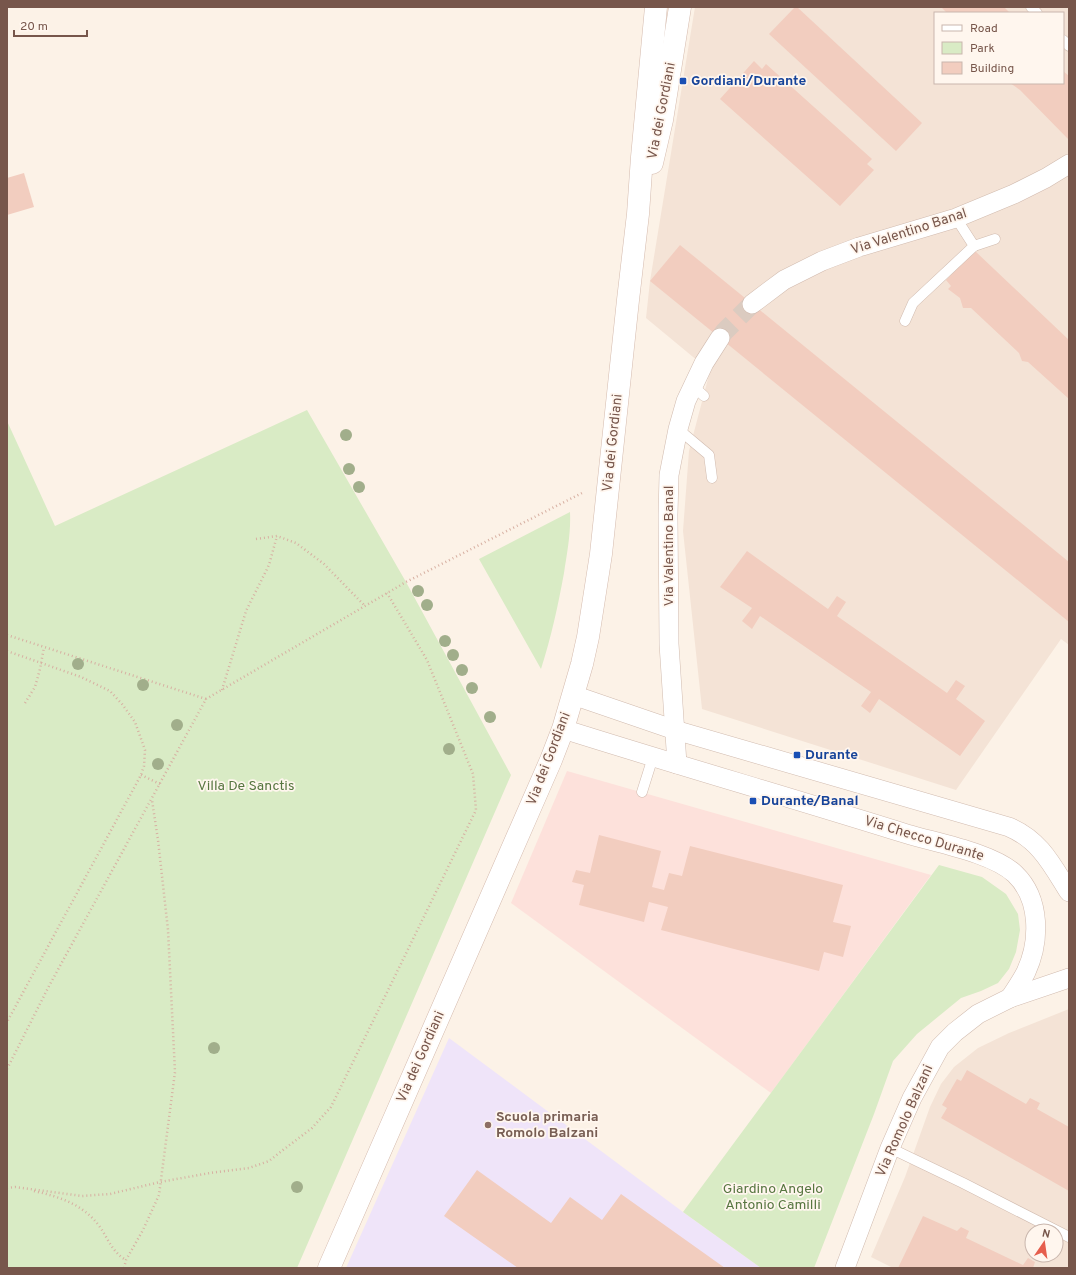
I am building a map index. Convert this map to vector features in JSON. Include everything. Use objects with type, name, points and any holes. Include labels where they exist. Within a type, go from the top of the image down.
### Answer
[{"type":"street","name":"Via dei Gordiani","points":[[329,1268],[551,760],[574,695],[588,637],[600,561],[638,214],[656,7]]},
{"type":"street","name":"Via dei Gordiani","points":[[638,214],[662,120],[680,7]]},
{"type":"street","name":"Via Valentino Banal","points":[[752,304],[776,293],[789,277],[822,261],[859,247],[956,218],[1020,191],[1069,164]]},
{"type":"street","name":"Via Valentino Banal","points":[[677,764],[669,644],[668,515],[670,468],[678,429],[686,401],[699,391],[704,363],[720,338]]},
{"type":"street","points":[[574,695],[675,730],[1009,827],[1025,834],[1035,843],[1054,865],[1069,892]]},
{"type":"street","name":"Via Checco Durante","points":[[563,729],[989,858],[1006,867],[1015,874],[1026,890],[1031,899],[1036,920],[1034,945],[1030,962],[1022,979],[1010,998]]},
{"type":"street","name":"Via Romolo Balzani","points":[[845,1268],[890,1148],[912,1098],[940,1047],[954,1032],[978,1014],[1010,998],[1069,978]]},
{"type":"lane","points":[[956,218],[974,246]]},
{"type":"lane","points":[[905,321],[913,303],[974,246],[995,238]]},
{"type":"lane","points":[[678,429],[709,455],[712,478]]},
{"type":"lane","points":[[642,792],[653,757]]},
{"type":"lane","points":[[890,1148],[963,1183],[1069,1238]]},
{"type":"path","points":[[7,1069],[49,986],[206,699],[387,593],[587,490]]},
{"type":"path","points":[[256,539],[277,536],[296,543],[324,564],[366,606]]},
{"type":"path","points":[[222,690],[246,611],[268,565],[277,536]]},
{"type":"path","points":[[7,1188],[15,1187],[82,1196],[110,1194],[160,1182],[249,1168],[269,1161],[312,1128],[331,1107],[476,810],[473,774],[427,660],[387,593]]},
{"type":"path","points":[[7,636],[206,699]]},
{"type":"path","points":[[25,703],[35,687],[42,663],[44,647]]},
{"type":"path","points":[[7,651],[88,680],[110,691],[135,722],[145,750],[144,766],[141,775],[7,1022]]},
{"type":"path","points":[[141,775],[160,784]]},
{"type":"path","points":[[124,1268],[126,1260],[143,1230],[159,1195],[175,1072],[168,930],[152,800]]},
{"type":"path","points":[[15,1187],[50,1194],[77,1204],[99,1226],[118,1256],[126,1260]]},
{"type":"shaded area","points":[[695,7],[1069,7],[1069,645],[1061,639],[956,790],[702,709],[683,531],[689,451],[710,371],[646,318],[650,281]]},
{"type":"shaded area","points":[[567,771],[931,875],[771,1093],[511,903]]},
{"type":"shaded area","points":[[1069,1009],[1069,1268],[893,1268],[871,1257],[905,1177],[930,1107],[941,1084],[954,1067],[978,1048],[1009,1033]]},
{"type":"shaded area","name":"Scuola primaria Romolo Balzani","points":[[449,1038],[683,1212],[761,1268],[346,1268]]},
{"type":"green space","name":"Villa De Sanctis","points":[[307,410],[406,582],[511,775],[297,1268],[7,1268],[7,421],[55,526]]},
{"type":"green space","points":[[570,512],[569,535],[564,573],[554,622],[541,669],[479,559]]},
{"type":"green space","name":"Giardino Angelo Antonio Camilli","points":[[939,865],[982,877],[1006,894],[1018,914],[1020,930],[1016,952],[1009,969],[998,983],[961,998],[917,1034],[893,1061],[814,1268],[761,1268],[683,1212]]},
{"type":"building","points":[[795,7],[797,7],[922,123],[896,151],[769,34]]},
{"type":"building","points":[[941,7],[1004,7],[1009,12],[946,12]]},
{"type":"building","points":[[754,61],[762,69],[766,64],[872,159],[867,164],[874,170],[840,206],[720,99]]},
{"type":"building","points":[[1064,72],[1069,76],[1069,140],[1020,90],[1011,84],[1064,84]]},
{"type":"building","points":[[24,173],[34,207],[7,215],[7,178]]},
{"type":"building","points":[[680,245],[1069,562],[1069,622],[650,281]]},
{"type":"building","points":[[975,251],[1069,340],[1069,399],[1028,362],[1022,361],[1019,353],[971,308],[963,308],[960,298],[948,289],[951,286],[946,280]]},
{"type":"building","points":[[747,551],[828,609],[837,596],[846,602],[837,616],[947,693],[956,680],[965,686],[956,699],[985,721],[960,756],[879,699],[870,713],[861,706],[871,692],[760,616],[752,629],[742,621],[752,608],[720,587]]},
{"type":"building","points":[[599,835],[661,851],[652,887],[664,890],[669,873],[682,876],[690,846],[843,885],[833,922],[851,926],[843,957],[824,952],[819,971],[661,930],[668,907],[649,902],[644,922],[579,905],[584,885],[572,882],[576,870],[590,873]]},
{"type":"building","points":[[967,1070],[1026,1104],[1030,1098],[1040,1103],[1037,1109],[1069,1127],[1069,1191],[941,1118],[947,1108],[942,1105],[957,1079],[961,1081]]},
{"type":"building","points":[[477,1170],[551,1223],[570,1197],[602,1220],[621,1194],[725,1268],[518,1268],[444,1216]]},
{"type":"building","points":[[923,1216],[957,1231],[961,1227],[969,1231],[966,1238],[1023,1265],[1024,1263],[1035,1263],[1033,1268],[898,1268]]},
{"type":"tunnel","points":[[720,338],[752,304]]},
{"type":"place","name":"Gordiani/Durante","points":[[683,81]]},
{"type":"place","name":"Durante","points":[[797,755]]},
{"type":"place","name":"Durante/Banal","points":[[753,801]]},
{"type":"place","name":"Scuola primaria Romolo Balzani","points":[[488,1125]]}]
